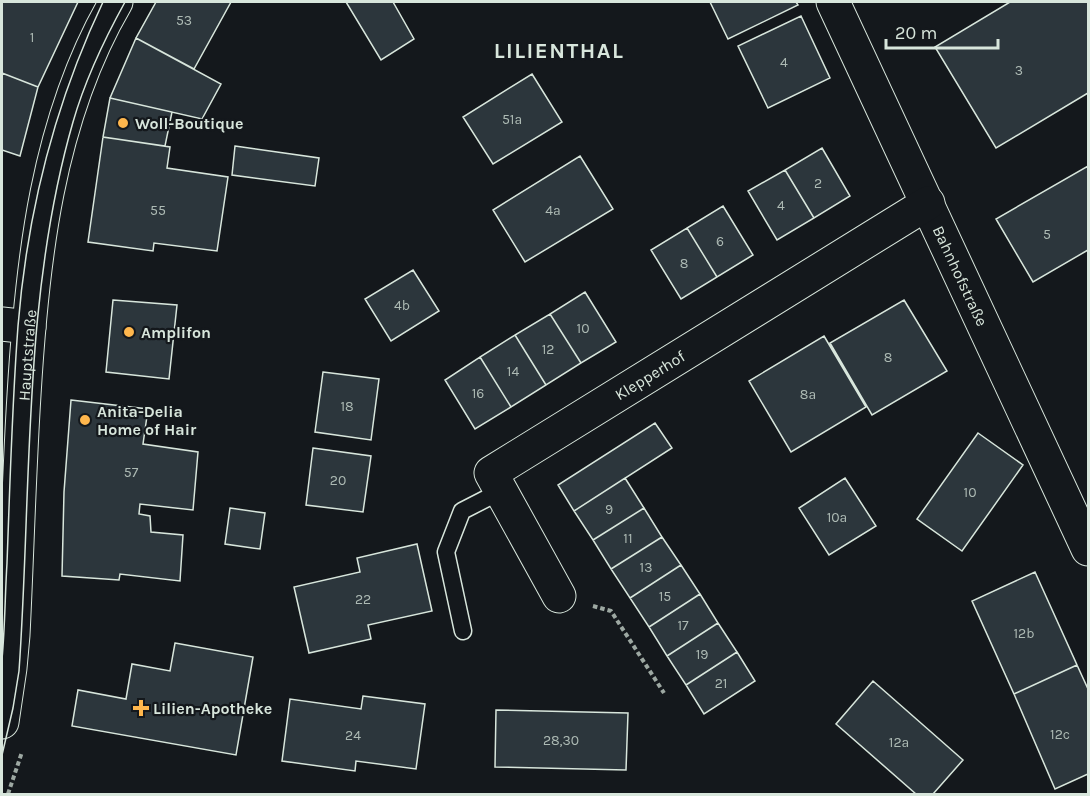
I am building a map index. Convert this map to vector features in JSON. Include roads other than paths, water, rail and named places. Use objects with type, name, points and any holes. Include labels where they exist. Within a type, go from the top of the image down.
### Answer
[{"type":"street","name":"Hauptstraße","points":[[2,722],[10,668],[9,564],[15,326],[39,239],[55,160],[75,92],[97,38],[116,2]]},
{"type":"street","name":"Bahnhofstraße","points":[[832,2],[1089,549]]},
{"type":"street","name":"Klepperhof","points":[[559,596],[491,473],[928,203]]},
{"type":"lane","points":[[463,631],[446,552],[462,511],[501,491]]},
{"type":"tram line","points":[[2,659],[16,356],[28,242],[57,119],[86,40],[103,2]]},
{"type":"tram line","points":[[2,755],[19,671],[32,394],[45,257],[57,189],[78,106],[96,60],[125,2]]},
{"type":"place","name":"Woll-Boutique","points":[[123,123]]},
{"type":"place","name":"Amplifon","points":[[129,332]]},
{"type":"place","name":"Anita-Delia Home of Hair","points":[[85,420]]},
{"type":"place","name":"Lilien-Apotheke","points":[[141,708]]},
{"type":"district","name":"LILIENTHAL","points":[[559,50]]}]
